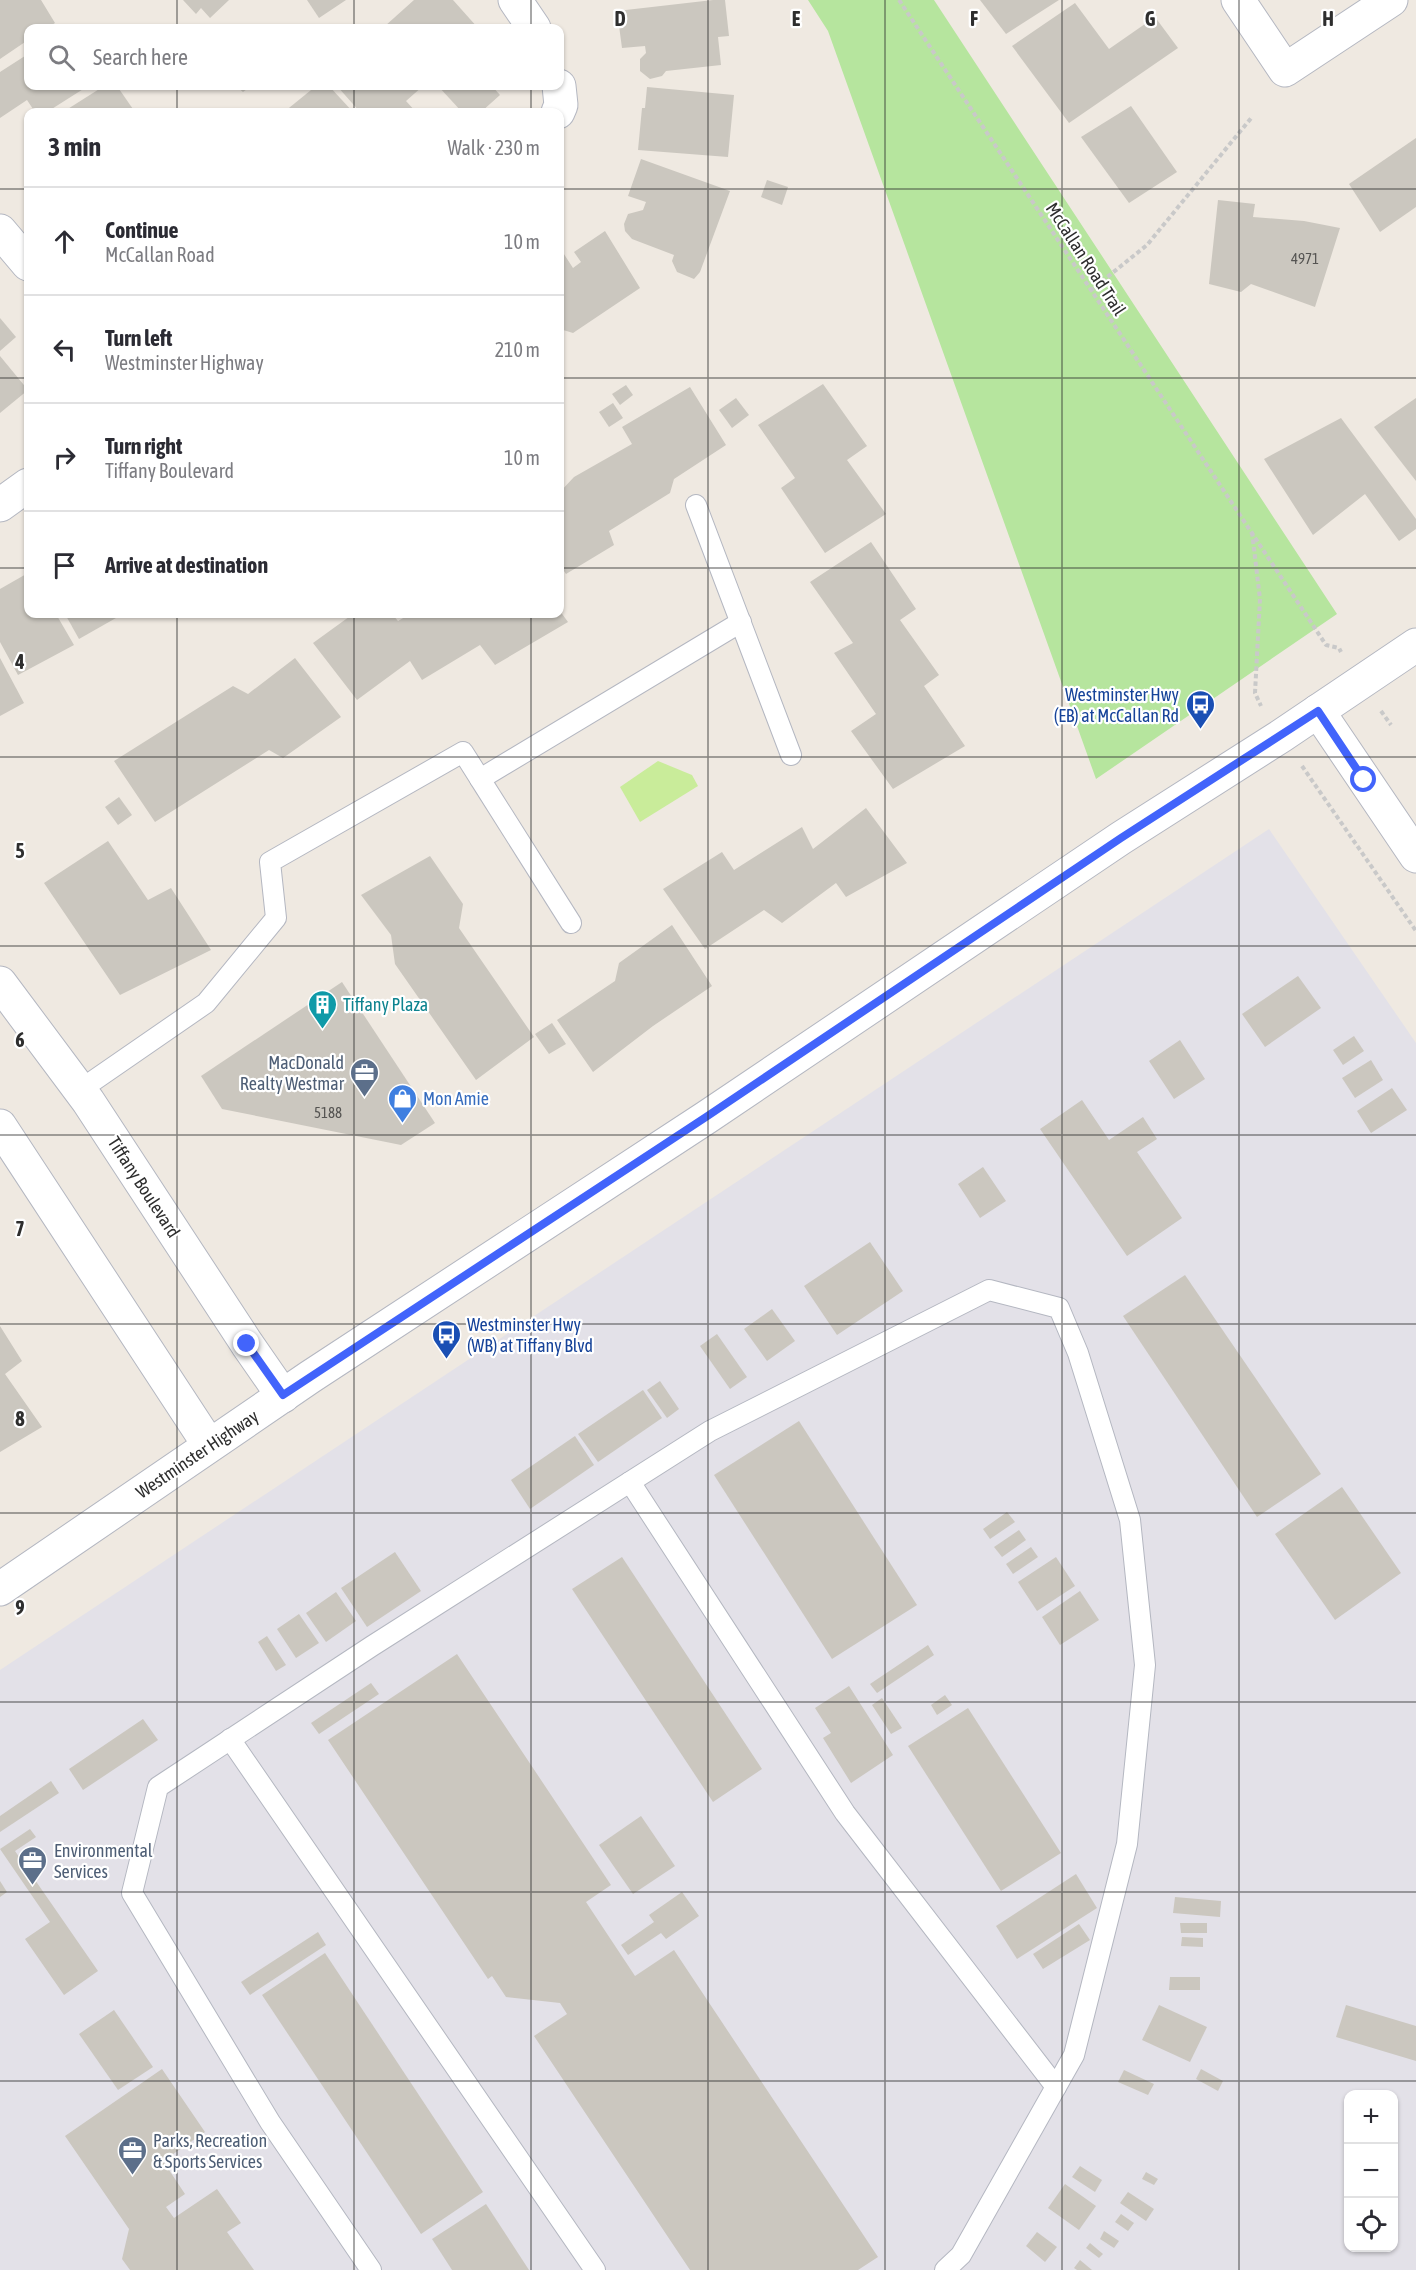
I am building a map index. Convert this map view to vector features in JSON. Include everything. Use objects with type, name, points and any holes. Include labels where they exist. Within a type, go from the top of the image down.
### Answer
[{"type":"main road","points":[[515,0],[531,24]]},
{"type":"main road","points":[[1238,0],[1286,70],[1391,0]]},
{"type":"main road","points":[[560,90],[560,108]]},
{"type":"main road","points":[[0,231],[24,259]]},
{"type":"main road","points":[[0,505],[24,488]]},
{"type":"main road","name":"Westminster Highway","points":[[0,1589],[283,1395],[706,1117],[1121,838],[1416,645]]},
{"type":"main road","points":[[1318,711],[1416,856]]},
{"type":"main road","name":"Tiffany Boulevard","points":[[0,983],[80,1090],[283,1395]]},
{"type":"main road","points":[[0,1126],[209,1445]]},
{"type":"lane","points":[[696,505],[791,755]]},
{"type":"lane","points":[[480,779],[741,622]]},
{"type":"lane","points":[[80,1090],[206,1003],[213,995],[276,918],[270,862],[463,752],[571,923]]},
{"type":"lane","points":[[371,2270],[270,2122],[132,1893],[158,1787],[372,1646],[710,1431],[989,1290],[1059,1308],[1078,1353],[1130,1520],[1145,1665],[1127,1844],[1074,2055],[961,2255],[945,2270]]},
{"type":"lane","points":[[630,1482],[845,1813],[1056,2087]]},
{"type":"lane","points":[[230,1739],[595,2270]]},
{"type":"path","name":"McCallan Road Trail","points":[[899,0],[1326,645],[1339,648]]},
{"type":"path","points":[[1090,291],[1147,245],[1252,117]]},
{"type":"path","name":"McCallan Road Trail","points":[[1252,532],[1260,599],[1255,693],[1259,704]]},
{"type":"path","points":[[1313,782],[1416,931]]},
{"type":"shaded area","points":[[1269,829],[1416,1043],[1416,2270],[0,2270],[0,1670]]},
{"type":"green space","points":[[808,0],[934,0],[1337,614],[1096,779],[828,31]]},
{"type":"green space","points":[[658,761],[692,775],[698,786],[640,822],[620,787]]},
{"type":"building","points":[[0,0],[41,0],[55,23],[24,24],[24,43],[0,59]]},
{"type":"building","points":[[183,0],[229,0],[210,18],[201,8],[196,14]]},
{"type":"building","points":[[307,0],[346,0],[319,18]]},
{"type":"building","points":[[414,0],[453,0],[474,24],[387,24]]},
{"type":"building","points":[[725,0],[729,36],[718,37],[721,65],[666,71],[662,76],[650,79],[640,71],[640,59],[646,53],[645,46],[622,48],[617,11]]},
{"type":"building","points":[[980,0],[1059,0],[1006,34]]},
{"type":"building","points":[[1075,3],[1109,49],[1155,17],[1178,48],[1069,123],[1012,46]]},
{"type":"building","points":[[24,57],[24,90],[82,90],[53,108],[32,108],[27,100],[0,118],[0,72]]},
{"type":"building","points":[[647,87],[734,95],[728,157],[638,150],[642,108],[645,108]]},
{"type":"building","points":[[98,90],[120,90],[132,108],[69,108]]},
{"type":"building","points":[[311,90],[333,90],[349,108],[289,108]]},
{"type":"building","points":[[341,90],[418,90],[406,101],[412,108],[356,108]]},
{"type":"building","points":[[442,90],[496,90],[500,95],[485,108],[458,108]]},
{"type":"building","points":[[1131,106],[1177,172],[1129,203],[1081,137]]},
{"type":"building","points":[[1416,138],[1416,207],[1380,232],[1349,184]]},
{"type":"building","points":[[641,159],[730,191],[700,272],[694,279],[677,272],[672,261],[674,255],[632,239],[625,231],[624,224],[628,214],[643,210],[646,202],[628,196]]},
{"type":"building","points":[[767,180],[788,187],[782,205],[761,197]]},
{"type":"building","points":[[1218,200],[1255,204],[1253,217],[1304,221],[1340,228],[1315,307],[1251,284],[1241,292],[1209,284]]},
{"type":"building","points":[[605,231],[640,288],[573,333],[564,330],[564,254],[573,268],[581,262],[574,252]]},
{"type":"building","points":[[0,318],[16,337],[0,351]]},
{"type":"building","points":[[0,356],[24,385],[24,393],[0,413]]},
{"type":"building","points":[[823,384],[867,446],[847,460],[886,514],[825,553],[781,488],[795,478],[758,425]]},
{"type":"building","points":[[626,385],[633,395],[620,405],[612,394]]},
{"type":"building","points":[[690,387],[726,445],[674,479],[670,493],[609,531],[614,545],[566,574],[564,571],[564,488],[574,477],[632,444],[622,427]]},
{"type":"building","points":[[736,398],[749,415],[732,428],[719,410]]},
{"type":"building","points":[[1416,398],[1416,481],[1374,427]]},
{"type":"building","points":[[613,403],[623,418],[609,427],[599,412]]},
{"type":"building","points":[[1341,418],[1416,519],[1416,529],[1399,541],[1365,494],[1313,535],[1264,459]]},
{"type":"building","points":[[871,542],[916,609],[900,620],[939,675],[924,686],[965,746],[893,789],[851,731],[876,714],[834,653],[853,643],[810,582]]},
{"type":"building","points":[[24,575],[24,618],[58,618],[74,645],[18,675],[0,642],[0,589]]},
{"type":"building","points":[[564,616],[568,622],[495,665],[480,645],[422,680],[410,661],[357,700],[313,643],[347,618],[395,618],[398,621],[403,618]]},
{"type":"building","points":[[67,618],[116,618],[79,639]]},
{"type":"building","points":[[0,658],[24,703],[0,716]]},
{"type":"building","points":[[295,658],[341,717],[283,758],[269,750],[155,822],[114,761],[233,686],[248,694]]},
{"type":"building","points":[[119,797],[132,815],[118,825],[105,807]]},
{"type":"building","points":[[866,808],[907,863],[846,897],[836,883],[782,923],[764,910],[705,949],[663,889],[722,852],[734,870],[802,827],[813,849]]},
{"type":"building","points":[[108,841],[148,900],[171,888],[211,950],[120,995],[44,883]]},
{"type":"building","points":[[430,856],[463,904],[459,928],[534,1037],[476,1080],[395,964],[391,935],[361,895]]},
{"type":"building","points":[[672,925],[712,986],[653,1026],[593,1072],[557,1020],[615,981],[619,963]]},
{"type":"building","points":[[1298,976],[1321,1008],[1265,1047],[1242,1014]]},
{"type":"building","name":"Tiffany Plaza","points":[[342,982],[435,1123],[401,1145],[222,1109],[201,1076]]},
{"type":"building","points":[[552,1023],[566,1044],[549,1054],[535,1034]]},
{"type":"building","points":[[1354,1036],[1364,1051],[1343,1065],[1333,1050]]},
{"type":"building","points":[[1180,1040],[1205,1079],[1174,1099],[1149,1061]]},
{"type":"building","points":[[1371,1060],[1383,1080],[1355,1098],[1342,1078]]},
{"type":"building","points":[[1392,1088],[1407,1110],[1371,1133],[1357,1111]]},
{"type":"building","points":[[1082,1100],[1109,1140],[1143,1117],[1157,1139],[1137,1152],[1182,1218],[1127,1256],[1040,1129]]},
{"type":"building","points":[[983,1167],[1006,1201],[980,1218],[958,1184]]},
{"type":"building","points":[[870,1242],[903,1291],[837,1335],[804,1286]]},
{"type":"building","points":[[1185,1275],[1321,1474],[1257,1517],[1123,1316]]},
{"type":"building","points":[[772,1309],[795,1341],[767,1361],[744,1329]]},
{"type":"building","points":[[0,1326],[22,1361],[5,1374],[42,1427],[0,1452]]},
{"type":"building","points":[[717,1334],[747,1377],[730,1389],[700,1346]]},
{"type":"building","points":[[660,1381],[679,1409],[667,1418],[647,1390]]},
{"type":"building","points":[[643,1390],[662,1418],[598,1462],[578,1434]]},
{"type":"building","points":[[799,1421],[917,1605],[832,1659],[714,1475]]},
{"type":"building","points":[[575,1436],[594,1465],[530,1509],[511,1480]]},
{"type":"building","points":[[1342,1487],[1401,1573],[1335,1620],[1275,1534]]},
{"type":"building","points":[[1007,1512],[1015,1522],[990,1539],[983,1529]]},
{"type":"building","points":[[1019,1530],[1026,1540],[1002,1557],[994,1547]]},
{"type":"building","points":[[1031,1547],[1038,1557],[1013,1574],[1006,1564]]},
{"type":"building","points":[[395,1552],[421,1591],[367,1627],[341,1588]]},
{"type":"building","points":[[622,1557],[762,1769],[713,1802],[572,1589]]},
{"type":"building","points":[[1056,1557],[1075,1586],[1037,1611],[1018,1582]]},
{"type":"building","points":[[1080,1591],[1099,1620],[1060,1645],[1042,1617]]},
{"type":"building","points":[[336,1592],[356,1621],[326,1642],[306,1613]]},
{"type":"building","points":[[299,1614],[319,1643],[296,1658],[277,1629]]},
{"type":"building","points":[[267,1636],[286,1665],[276,1671],[258,1642]]},
{"type":"building","points":[[928,1645],[934,1655],[877,1693],[870,1684]]},
{"type":"building","points":[[457,1654],[611,1885],[586,1902],[635,1976],[674,1950],[878,2257],[858,2270],[690,2270],[534,2036],[567,2014],[560,2003],[506,1997],[492,1976],[488,1979],[328,1740]]},
{"type":"building","points":[[371,1683],[379,1694],[319,1734],[311,1723]]},
{"type":"building","points":[[849,1686],[893,1755],[851,1783],[823,1738],[831,1733],[815,1708]]},
{"type":"building","points":[[945,1695],[952,1705],[937,1715],[931,1705]]},
{"type":"building","points":[[882,1698],[902,1728],[891,1734],[872,1705]]},
{"type":"building","points":[[968,1708],[1061,1853],[1001,1891],[908,1746]]},
{"type":"building","points":[[143,1719],[158,1740],[83,1790],[69,1769]]},
{"type":"building","points":[[51,1781],[59,1793],[0,1832],[0,1816]]},
{"type":"building","points":[[641,1816],[675,1866],[633,1894],[599,1845]]},
{"type":"building","name":"Environmental Services","points":[[30,1829],[36,1837],[15,1851],[98,1971],[64,1995],[25,1939],[50,1922],[0,1849]]},
{"type":"building","points":[[1076,1874],[1097,1908],[1017,1959],[996,1926]]},
{"type":"building","points":[[0,1881],[7,1892],[0,1897]]},
{"type":"building","points":[[682,1892],[699,1916],[666,1939],[661,1933],[628,1955],[621,1945],[654,1922],[649,1915]]},
{"type":"building","points":[[1175,1897],[1221,1901],[1220,1917],[1173,1913]]},
{"type":"building","points":[[1180,1923],[1207,1923],[1207,1933],[1181,1933]]},
{"type":"building","points":[[1079,1924],[1090,1940],[1043,1969],[1033,1954]]},
{"type":"building","points":[[318,1932],[326,1945],[250,1995],[241,1982]]},
{"type":"building","points":[[1182,1937],[1203,1938],[1203,1947],[1181,1946]]},
{"type":"building","points":[[325,1953],[483,2192],[421,2234],[262,1995]]},
{"type":"building","points":[[1170,1977],[1200,1977],[1200,1990],[1169,1990]]},
{"type":"building","points":[[1159,2005],[1207,2027],[1190,2062],[1142,2040]]},
{"type":"building","points":[[1346,2005],[1416,2026],[1416,2061],[1336,2037]]},
{"type":"building","points":[[114,2010],[153,2067],[118,2090],[79,2034]]},
{"type":"building","name":"Parks, Recreation & Sports Services","points":[[162,2069],[205,2132],[163,2161],[185,2194],[166,2207],[174,2218],[217,2189],[241,2223],[227,2232],[254,2270],[130,2270],[122,2259],[129,2229],[65,2136]]},
{"type":"building","points":[[1201,2069],[1223,2081],[1218,2091],[1196,2079]]},
{"type":"building","points":[[1124,2070],[1154,2084],[1148,2095],[1118,2082]]},
{"type":"building","points":[[1080,2166],[1102,2180],[1095,2192],[1072,2177]]},
{"type":"building","points":[[1146,2172],[1158,2179],[1154,2185],[1142,2179]]},
{"type":"building","points":[[1065,2184],[1096,2206],[1079,2230],[1048,2208]]},
{"type":"building","points":[[1128,2192],[1154,2209],[1146,2221],[1120,2203]]},
{"type":"building","points":[[486,2204],[529,2270],[452,2270],[432,2239]]},
{"type":"building","points":[[1121,2214],[1134,2223],[1128,2231],[1115,2222]]},
{"type":"building","points":[[1104,2231],[1119,2241],[1114,2248],[1100,2239]]},
{"type":"building","points":[[1037,2232],[1057,2247],[1045,2262],[1026,2246]]},
{"type":"building","points":[[1090,2243],[1103,2254],[1099,2258],[1086,2248]]},
{"type":"building","points":[[1080,2260],[1092,2270],[1074,2268]]},
{"type":"place","name":"Westminster Hwy (EB) at McCallan Rd","points":[[1200,730]]},
{"type":"place","name":"Tiffany Plaza","points":[[322,1030]]},
{"type":"place","name":"MacDonald Realty Westmar","points":[[365,1098]]},
{"type":"place","name":"Mon Amie","points":[[402,1124]]},
{"type":"place","name":"Westminster Hwy (WB) at Tiffany Blvd","points":[[446,1360]]},
{"type":"place","name":"Environmental Services","points":[[33,1886]]},
{"type":"place","name":"Parks, Recreation & Sports Services","points":[[132,2176]]},
{"type":"route","points":[[247,1344],[283,1395],[706,1117],[1121,838],[1318,711],[1364,780]]}]
